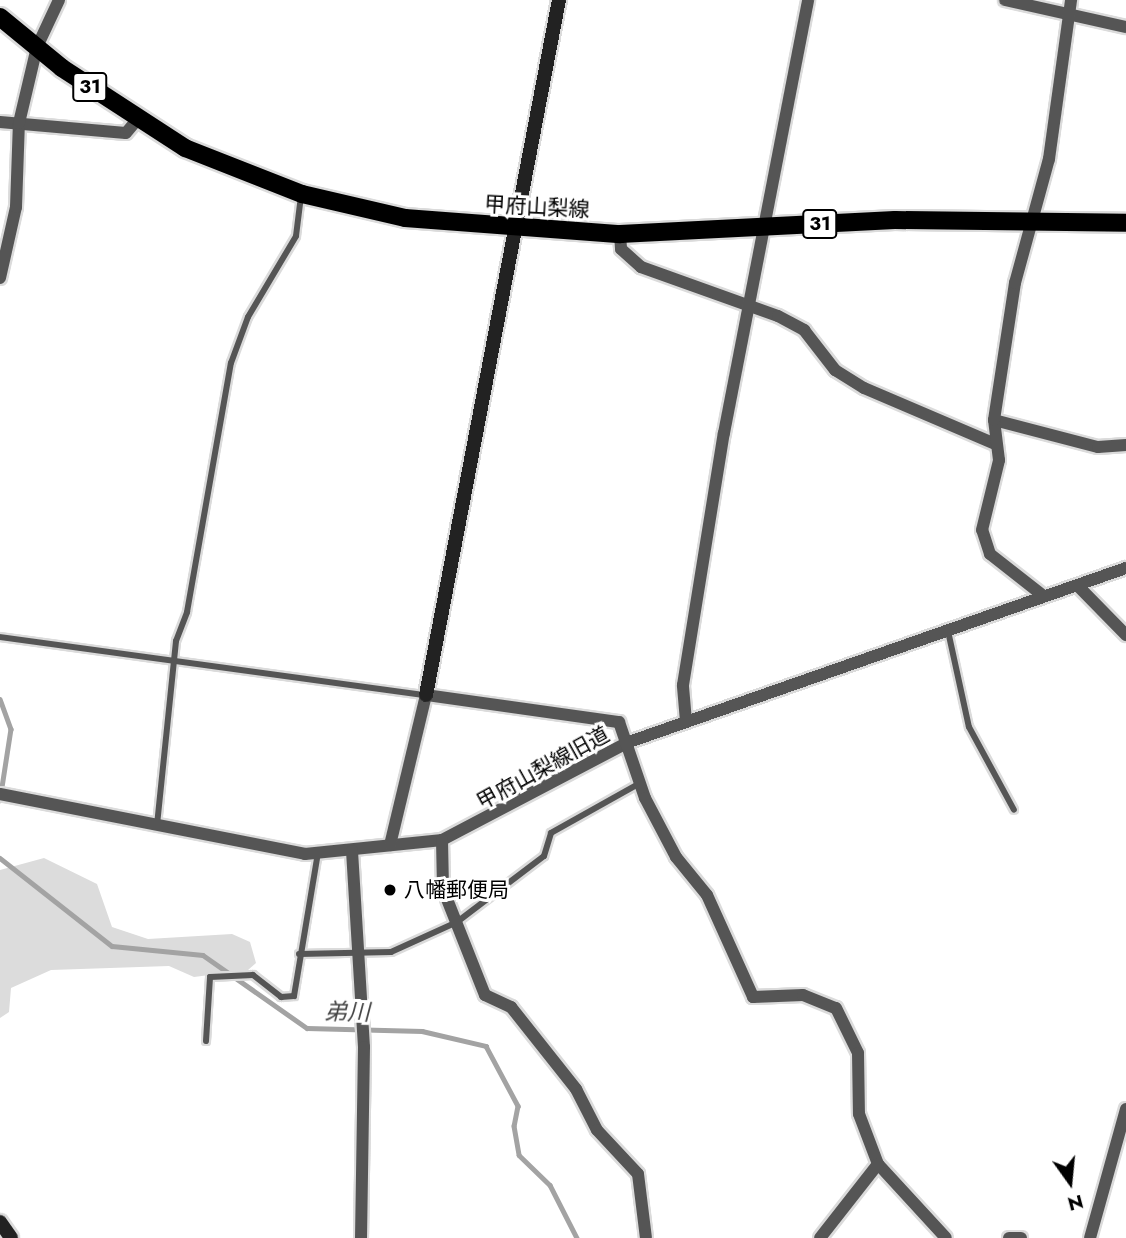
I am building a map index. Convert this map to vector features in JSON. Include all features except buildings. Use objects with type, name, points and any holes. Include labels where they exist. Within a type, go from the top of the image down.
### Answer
[{"type":"main road","name":"甲府山梨線","points":[[0,17],[137,120],[234,171],[302,194],[405,218],[514,230],[620,234],[766,226],[1030,221],[1126,223]]},
{"type":"street","points":[[0,278],[16,207],[19,123],[37,47],[60,0]]},
{"type":"street","points":[[390,845],[426,695],[559,0]]},
{"type":"street","points":[[686,721],[683,685],[808,0]]},
{"type":"street","points":[[1005,0],[1126,27]]},
{"type":"street","points":[[1041,594],[985,544],[999,460],[993,420],[1030,221],[1049,159],[1071,0]]},
{"type":"street","points":[[0,122],[126,133],[137,120]]},
{"type":"street","points":[[620,234],[621,249],[641,267],[804,330],[835,370],[864,388],[995,444]]},
{"type":"street","points":[[993,420],[1098,447],[1126,446]]},
{"type":"street","name":"甲府山梨線旧道","points":[[0,794],[318,853],[442,840],[629,742],[948,626],[1041,594],[1078,586],[1126,568]]},
{"type":"street","points":[[1078,586],[1126,635]]},
{"type":"street","points":[[426,695],[619,722],[629,742],[640,783],[676,857],[726,930],[753,997],[803,995],[842,1015],[858,1053],[859,1114],[878,1164],[946,1238]]},
{"type":"street","points":[[442,840],[443,889],[485,995],[511,1007],[576,1089],[597,1130],[638,1174],[646,1238]]},
{"type":"street","points":[[352,850],[365,1047],[361,1238]]},
{"type":"street","points":[[1090,1238],[1126,1109]]},
{"type":"street","points":[[820,1238],[878,1164]]},
{"type":"street","points":[[0,1222],[11,1238]]},
{"type":"street","points":[[1009,1238],[1021,1238]]},
{"type":"lane","points":[[158,825],[176,660],[231,363],[248,317],[296,236],[302,194]]},
{"type":"lane","points":[[948,626],[950,660],[969,727],[1014,810]]},
{"type":"lane","points":[[0,637],[176,660],[267,678],[426,695]]},
{"type":"lane","points":[[299,954],[359,956],[391,953],[457,922],[544,856],[551,833],[640,783]]},
{"type":"lane","points":[[206,1041],[210,977],[253,975],[290,998],[318,853]]},
{"type":"shaded area","points":[[44,858],[97,884],[112,927],[148,939],[232,934],[250,942],[256,963],[248,970],[194,977],[169,966],[51,970],[11,988],[9,1012],[0,1018],[0,870]]},
{"type":"waterway","name":"弟川","points":[[0,699],[11,729],[0,800]]},
{"type":"waterway","name":"弟川","points":[[0,858],[112,946],[203,955],[307,1028],[422,1031],[486,1046],[518,1106],[514,1126],[519,1155],[550,1185],[577,1238]]},
{"type":"place","name":"八幡郵便局","points":[[390,890]]}]
